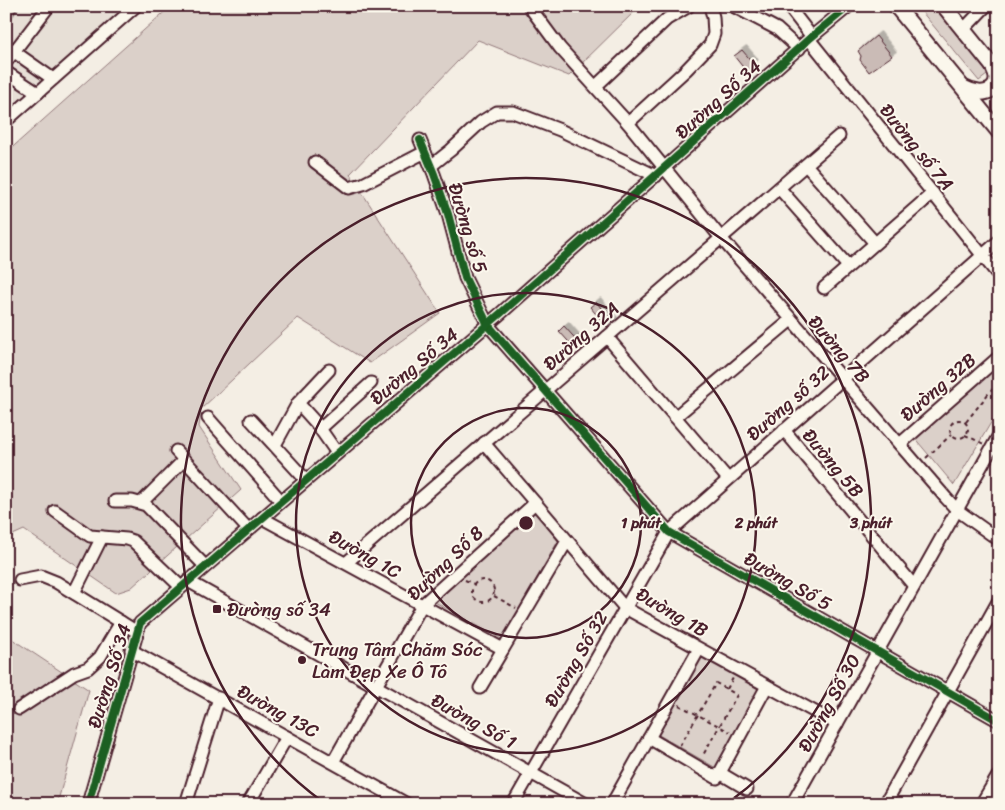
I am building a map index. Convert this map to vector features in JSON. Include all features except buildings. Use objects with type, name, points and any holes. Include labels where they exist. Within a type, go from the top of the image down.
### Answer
[{"type":"main road","points":[[896,6],[998,131]]},
{"type":"main road","points":[[944,6],[996,70],[996,82],[990,90],[982,94],[976,94],[963,88]]},
{"type":"main road","points":[[998,131],[997,121],[999,114]]},
{"type":"main road","points":[[983,804],[999,777]]},
{"type":"street","points":[[6,62],[10,49],[49,6]]},
{"type":"street","points":[[6,121],[136,6]]},
{"type":"street","name":"Đường 7B","points":[[529,6],[560,48],[628,123],[660,172],[721,238],[957,510],[999,540]]},
{"type":"street","points":[[596,86],[638,44],[667,19],[689,6]]},
{"type":"street","points":[[628,123],[686,70],[710,45],[714,34],[710,6]]},
{"type":"street","points":[[733,6],[778,29],[798,49]]},
{"type":"street","name":"Đường số 7A","points":[[788,6],[932,193],[999,276]]},
{"type":"street","name":"Đường Số 34","points":[[88,804],[131,650],[140,623],[146,616],[488,324],[849,6]]},
{"type":"street","points":[[963,30],[986,6]]},
{"type":"street","points":[[10,49],[53,79]]},
{"type":"street","points":[[6,72],[38,93]]},
{"type":"street","points":[[431,166],[481,122],[497,112],[513,112],[660,172]]},
{"type":"street","name":"Đường 32A","points":[[346,563],[839,136]]},
{"type":"street","name":"Đường số 5","points":[[420,140],[448,214],[465,278],[488,324]]},
{"type":"street","points":[[315,162],[349,188],[364,184],[425,152]]},
{"type":"street","points":[[806,165],[875,243]]},
{"type":"street","points":[[780,188],[848,266]]},
{"type":"street","points":[[824,288],[932,193]]},
{"type":"street","name":"Đường số 32","points":[[669,532],[999,241]]},
{"type":"street","points":[[675,417],[791,320]]},
{"type":"street","name":"Đường Số 5","points":[[488,324],[669,532],[999,721]]},
{"type":"street","points":[[607,337],[728,479]]},
{"type":"street","name":"Đường 32B","points":[[900,444],[999,358]]},
{"type":"street","points":[[275,445],[298,403],[329,370]]},
{"type":"street","points":[[320,430],[370,383]]},
{"type":"street","points":[[298,403],[338,453]]},
{"type":"street","points":[[208,418],[281,501]]},
{"type":"street","points":[[251,420],[306,480]]},
{"type":"street","name":"Đường 5B","points":[[784,430],[914,586]]},
{"type":"street","name":"Đường Số 30","points":[[792,804],[999,435]]},
{"type":"street","name":"Đường 1B","points":[[484,443],[625,608],[837,724]]},
{"type":"street","points":[[176,451],[248,529]]},
{"type":"street","points":[[142,502],[184,460]]},
{"type":"street","points":[[115,501],[142,502],[205,566]]},
{"type":"street","name":"Đường Số 8","points":[[333,762],[422,605],[535,503]]},
{"type":"street","points":[[56,511],[90,536],[102,538],[74,593]]},
{"type":"street","name":"Đường 1C","points":[[262,518],[503,649]]},
{"type":"street","name":"Đường Số 32","points":[[513,804],[669,532]]},
{"type":"street","name":"Đường Số 1","points":[[102,538],[133,541],[184,584],[375,686],[586,804]]},
{"type":"street","points":[[480,688],[567,541]]},
{"type":"street","points":[[20,580],[40,576],[56,582],[137,632]]},
{"type":"street","points":[[885,804],[999,600]]},
{"type":"street","points":[[19,709],[74,673],[88,668],[100,657],[121,622]]},
{"type":"street","points":[[612,804],[699,648]]},
{"type":"street","name":"Đường 13C","points":[[131,650],[407,804]]},
{"type":"street","points":[[649,738],[717,778],[767,686]]},
{"type":"street","points":[[186,804],[218,698]]},
{"type":"street","points":[[248,804],[287,737]]},
{"type":"street","points":[[720,773],[747,789]]},
{"type":"path","points":[[965,436],[968,431],[966,422],[992,388]]},
{"type":"path","points":[[966,422],[960,420],[953,422],[950,428],[952,434],[960,438],[965,436],[992,447]]},
{"type":"path","points":[[918,465],[952,434]]},
{"type":"path","points":[[480,580],[488,580],[493,585],[494,596],[488,602],[477,601],[472,595],[474,584],[480,580]]},
{"type":"path","points":[[494,596],[525,613]]},
{"type":"path","points":[[675,754],[716,683],[737,695],[696,767]]},
{"type":"path","points":[[670,700],[739,738]]},
{"type":"shaded area","points":[[6,6],[125,6],[6,116]]},
{"type":"shaded area","points":[[171,6],[640,6],[569,76],[478,40],[350,174],[440,313],[370,363],[298,318],[201,409],[199,427],[241,490],[131,588],[116,593],[24,530],[6,538],[6,153]]},
{"type":"shaded area","points":[[917,6],[939,6],[991,72],[979,81]]},
{"type":"shaded area","points":[[999,358],[999,409],[954,485],[913,436]]},
{"type":"shaded area","points":[[534,511],[558,541],[502,639],[433,601]]},
{"type":"shaded area","points":[[6,635],[89,690],[57,804],[6,804]]},
{"type":"shaded area","points":[[701,655],[760,689],[716,768],[657,734]]},
{"type":"cycle path","points":[[88,804],[140,623],[501,313],[809,39],[849,6]]},
{"type":"cycle path","points":[[420,140],[448,214],[465,278],[488,325],[669,532],[999,721]]},
{"type":"place","name":"Đường số 34","points":[[217,609]]},
{"type":"place","name":"Trung Tâm Chăm Sóc Làm Đẹp Xe Ô Tô","points":[[302,660]]}]
